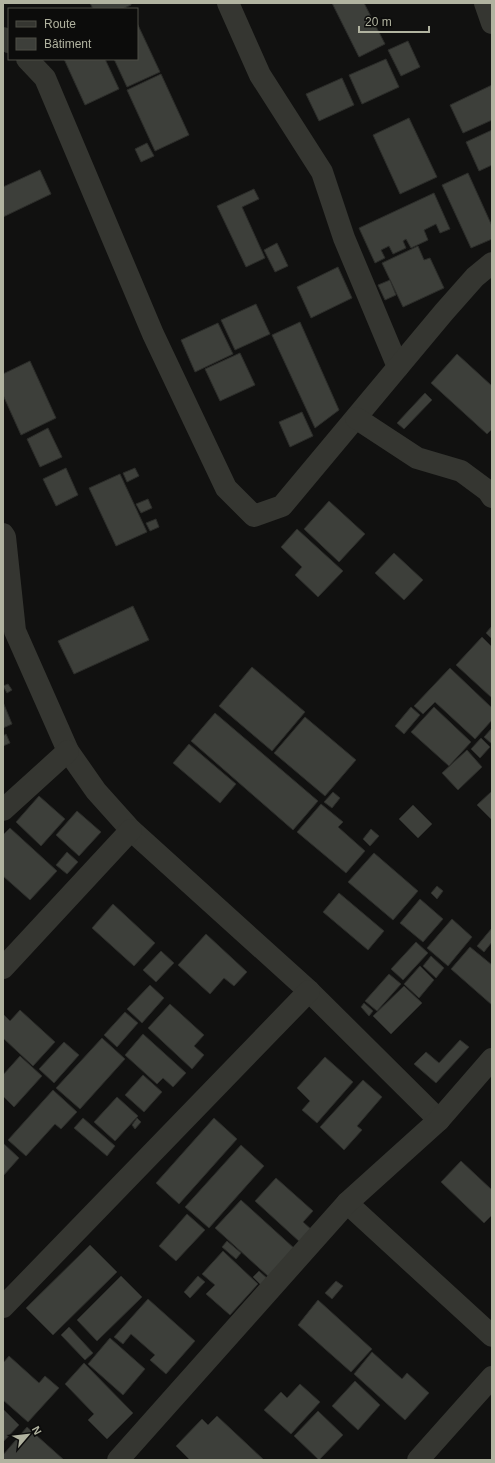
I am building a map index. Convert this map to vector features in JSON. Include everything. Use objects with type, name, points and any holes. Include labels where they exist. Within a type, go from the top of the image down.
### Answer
[{"type":"street","points":[[228,3],[260,75],[322,172],[344,238],[398,367]]},
{"type":"street","points":[[485,3],[492,23]]},
{"type":"street","points":[[28,60],[45,78],[153,334],[226,488],[254,516],[282,506],[475,277],[492,263]]},
{"type":"street","points":[[356,418],[417,458],[461,471],[488,491],[492,497]]},
{"type":"street","points":[[3,534],[5,537],[15,631],[68,751],[96,791],[131,830],[309,991],[439,1120]]},
{"type":"street","points":[[3,810],[68,751]]},
{"type":"street","points":[[3,968],[131,830]]},
{"type":"street","points":[[3,1307],[309,991]]},
{"type":"street","points":[[118,1460],[347,1203],[439,1120],[492,1059]]},
{"type":"street","points":[[347,1203],[492,1336]]},
{"type":"street","points":[[418,1460],[492,1377]]},
{"type":"building","points":[[90,3],[131,3],[131,5],[124,8],[92,8]]},
{"type":"building","points":[[332,3],[364,3],[385,44],[359,57]]},
{"type":"building","points":[[138,25],[160,72],[127,87],[114,60],[138,60]]},
{"type":"building","points":[[408,41],[420,67],[401,76],[388,50]]},
{"type":"building","points":[[386,59],[399,87],[362,104],[349,75]]},
{"type":"building","points":[[64,60],[105,60],[119,89],[85,105]]},
{"type":"building","points":[[161,74],[189,135],[155,151],[127,90]]},
{"type":"building","points":[[342,78],[354,105],[319,121],[306,94]]},
{"type":"building","points":[[492,85],[492,120],[463,133],[450,105]]},
{"type":"building","points":[[409,118],[437,177],[400,194],[373,135]]},
{"type":"building","points":[[492,130],[492,165],[479,171],[466,142]]},
{"type":"building","points":[[147,143],[154,156],[141,162],[135,149]]},
{"type":"building","points":[[40,170],[51,194],[3,217],[3,187]]},
{"type":"building","points":[[468,173],[492,226],[492,239],[471,248],[442,185]]},
{"type":"building","points":[[254,189],[259,199],[242,207],[265,258],[246,267],[217,206]]},
{"type":"building","points":[[434,193],[450,229],[440,233],[436,224],[424,230],[428,240],[411,248],[406,239],[403,241],[406,248],[393,254],[389,246],[381,250],[385,258],[375,263],[359,228]]},
{"type":"building","points":[[277,243],[288,266],[275,272],[264,250]]},
{"type":"building","points":[[418,246],[424,260],[430,258],[444,288],[403,307],[382,263]]},
{"type":"building","points":[[338,267],[352,298],[311,318],[297,287]]},
{"type":"building","points":[[390,280],[396,295],[385,300],[378,285]]},
{"type":"building","points":[[256,304],[270,334],[235,350],[221,320]]},
{"type":"building","points":[[300,322],[339,410],[315,428],[272,335]]},
{"type":"building","points":[[218,323],[233,354],[195,372],[181,340]]},
{"type":"building","points":[[240,353],[255,385],[220,401],[205,369]]},
{"type":"building","points":[[457,354],[492,386],[492,429],[487,434],[431,383]]},
{"type":"building","points":[[30,361],[56,418],[21,435],[3,395],[3,374]]},
{"type":"building","points":[[425,393],[432,400],[404,429],[397,423]]},
{"type":"building","points":[[302,412],[313,436],[290,447],[279,422]]},
{"type":"building","points":[[48,428],[62,457],[40,467],[27,439]]},
{"type":"building","points":[[66,468],[78,495],[56,506],[43,479]]},
{"type":"building","points":[[135,468],[139,476],[127,482],[123,473]]},
{"type":"building","points":[[120,474],[147,532],[116,546],[89,488]]},
{"type":"building","points":[[148,499],[152,508],[141,513],[136,504]]},
{"type":"building","points":[[329,501],[365,534],[339,562],[304,529]]},
{"type":"building","points":[[156,519],[159,527],[150,531],[146,523]]},
{"type":"building","points":[[297,529],[343,571],[318,597],[295,575],[302,567],[281,547]]},
{"type":"building","points":[[394,553],[423,580],[404,600],[375,573]]},
{"type":"building","points":[[133,606],[149,640],[74,674],[58,641]]},
{"type":"building","points":[[492,626],[492,639],[486,633]]},
{"type":"building","points":[[482,637],[492,647],[492,698],[456,665]]},
{"type":"building","points":[[252,667],[305,712],[272,751],[219,706]]},
{"type":"building","points":[[450,668],[492,708],[492,720],[475,739],[435,702],[423,714],[414,706]]},
{"type":"building","points":[[8,684],[12,690],[7,693],[3,686]]},
{"type":"building","points":[[3,702],[12,724],[3,728]]},
{"type":"building","points":[[411,707],[420,715],[404,734],[395,726]]},
{"type":"building","points":[[434,707],[471,742],[449,766],[411,732]]},
{"type":"building","points":[[215,713],[318,801],[293,830],[191,741]]},
{"type":"building","points":[[305,717],[356,760],[325,796],[274,753]]},
{"type":"building","points":[[492,728],[492,744],[484,737]]},
{"type":"building","points":[[6,734],[10,743],[3,746],[3,736]]},
{"type":"building","points":[[481,738],[490,747],[480,758],[471,749]]},
{"type":"building","points":[[189,744],[236,784],[220,803],[173,763]]},
{"type":"building","points":[[467,750],[482,767],[458,790],[442,773]]},
{"type":"building","points":[[492,791],[492,820],[477,805]]},
{"type":"building","points":[[333,792],[340,798],[332,808],[324,802]]},
{"type":"building","points":[[39,796],[65,819],[41,846],[16,822]]},
{"type":"building","points":[[321,804],[343,822],[338,827],[365,851],[346,873],[297,832]]},
{"type":"building","points":[[413,805],[432,824],[418,838],[399,819]]},
{"type":"building","points":[[77,811],[101,832],[79,856],[56,835]]},
{"type":"building","points":[[10,828],[57,871],[30,900],[3,876],[3,835]]},
{"type":"building","points":[[371,829],[379,836],[370,846],[363,839]]},
{"type":"building","points":[[67,852],[78,862],[67,874],[56,865]]},
{"type":"building","points":[[374,853],[418,891],[393,920],[348,882]]},
{"type":"building","points":[[437,886],[443,891],[437,899],[431,893]]},
{"type":"building","points":[[339,893],[384,931],[368,950],[323,912]]},
{"type":"building","points":[[420,899],[443,919],[423,942],[400,923]]},
{"type":"building","points":[[113,904],[155,943],[134,966],[92,928]]},
{"type":"building","points":[[452,919],[472,937],[448,966],[427,948]]},
{"type":"building","points":[[492,928],[492,942],[484,952],[477,946]]},
{"type":"building","points":[[206,934],[247,972],[234,986],[224,978],[210,994],[178,965]]},
{"type":"building","points":[[416,942],[428,953],[403,980],[391,969]]},
{"type":"building","points":[[470,947],[492,965],[492,1005],[451,969]]},
{"type":"building","points":[[161,951],[174,963],[156,982],[143,970]]},
{"type":"building","points":[[431,956],[444,968],[436,978],[423,966]]},
{"type":"building","points":[[420,966],[434,980],[419,998],[404,984]]},
{"type":"building","points":[[389,974],[401,984],[377,1011],[365,1001]]},
{"type":"building","points":[[150,985],[164,998],[142,1023],[127,1009]]},
{"type":"building","points":[[404,986],[422,1003],[391,1034],[373,1016]]},
{"type":"building","points":[[364,1003],[373,1011],[369,1016],[361,1007]]},
{"type":"building","points":[[170,1004],[204,1035],[194,1046],[204,1055],[192,1069],[148,1028]]},
{"type":"building","points":[[20,1010],[55,1042],[33,1066],[3,1038],[4,1015],[10,1021]]},
{"type":"building","points":[[125,1012],[138,1023],[117,1047],[104,1035]]},
{"type":"building","points":[[143,1034],[186,1073],[173,1087],[163,1078],[157,1084],[125,1055]]},
{"type":"building","points":[[102,1038],[125,1059],[80,1109],[56,1088]]},
{"type":"building","points":[[460,1040],[469,1047],[436,1083],[414,1064],[426,1052],[439,1063]]},
{"type":"building","points":[[64,1042],[79,1055],[54,1083],[39,1069]]},
{"type":"building","points":[[20,1056],[42,1076],[14,1107],[3,1096],[3,1075]]},
{"type":"building","points":[[325,1057],[353,1082],[317,1123],[302,1110],[310,1101],[297,1088]]},
{"type":"building","points":[[143,1075],[162,1092],[144,1112],[125,1095]]},
{"type":"building","points":[[363,1080],[382,1097],[357,1126],[362,1130],[344,1150],[320,1127]]},
{"type":"building","points":[[53,1090],[77,1112],[61,1129],[55,1124],[26,1156],[8,1140]]},
{"type":"building","points":[[117,1097],[138,1116],[115,1141],[94,1122]]},
{"type":"building","points":[[83,1118],[115,1146],[107,1156],[74,1128]]},
{"type":"building","points":[[137,1118],[141,1122],[135,1129],[132,1125]]},
{"type":"building","points":[[214,1118],[237,1139],[179,1204],[156,1183]]},
{"type":"building","points":[[3,1143],[19,1158],[3,1176]]},
{"type":"building","points":[[241,1145],[264,1166],[209,1228],[185,1207]]},
{"type":"building","points":[[461,1161],[492,1190],[492,1215],[484,1223],[441,1182]]},
{"type":"building","points":[[276,1178],[313,1211],[303,1222],[313,1231],[301,1243],[255,1201]]},
{"type":"building","points":[[241,1200],[295,1249],[269,1277],[215,1228]]},
{"type":"building","points":[[187,1214],[205,1230],[176,1261],[159,1246]]},
{"type":"building","points":[[227,1241],[241,1253],[236,1259],[222,1247]]},
{"type":"building","points":[[90,1245],[117,1272],[53,1335],[26,1308]]},
{"type":"building","points":[[223,1251],[258,1284],[230,1315],[206,1294],[215,1285],[202,1274]]},
{"type":"building","points":[[259,1271],[269,1280],[263,1287],[253,1277]]},
{"type":"building","points":[[121,1276],[142,1297],[97,1341],[77,1320]]},
{"type":"building","points":[[198,1276],[205,1282],[190,1298],[184,1292]]},
{"type":"building","points":[[336,1281],[343,1286],[332,1299],[325,1293]]},
{"type":"building","points":[[148,1299],[195,1341],[166,1374],[150,1360],[155,1355],[131,1334],[123,1344],[114,1337]]},
{"type":"building","points":[[318,1300],[372,1349],[351,1372],[298,1325]]},
{"type":"building","points":[[69,1327],[93,1353],[85,1360],[61,1335]]},
{"type":"building","points":[[110,1338],[145,1369],[123,1395],[88,1364]]},
{"type":"building","points":[[372,1352],[402,1379],[407,1373],[429,1393],[405,1420],[354,1374]]},
{"type":"building","points":[[9,1356],[39,1383],[45,1376],[59,1388],[28,1422],[3,1400],[3,1363]]},
{"type":"building","points":[[84,1363],[133,1413],[107,1439],[88,1420],[94,1414],[65,1384]]},
{"type":"building","points":[[355,1381],[380,1405],[358,1430],[332,1406]]},
{"type":"building","points":[[300,1384],[320,1402],[291,1434],[264,1410],[281,1392],[287,1398]]},
{"type":"building","points":[[3,1409],[19,1425],[3,1442]]},
{"type":"building","points":[[318,1411],[343,1435],[319,1460],[294,1436]]},
{"type":"building","points":[[217,1416],[264,1460],[190,1460],[176,1446],[202,1419],[208,1425]]},
{"type":"building","points":[[27,1427],[64,1460],[3,1460],[3,1455]]}]
